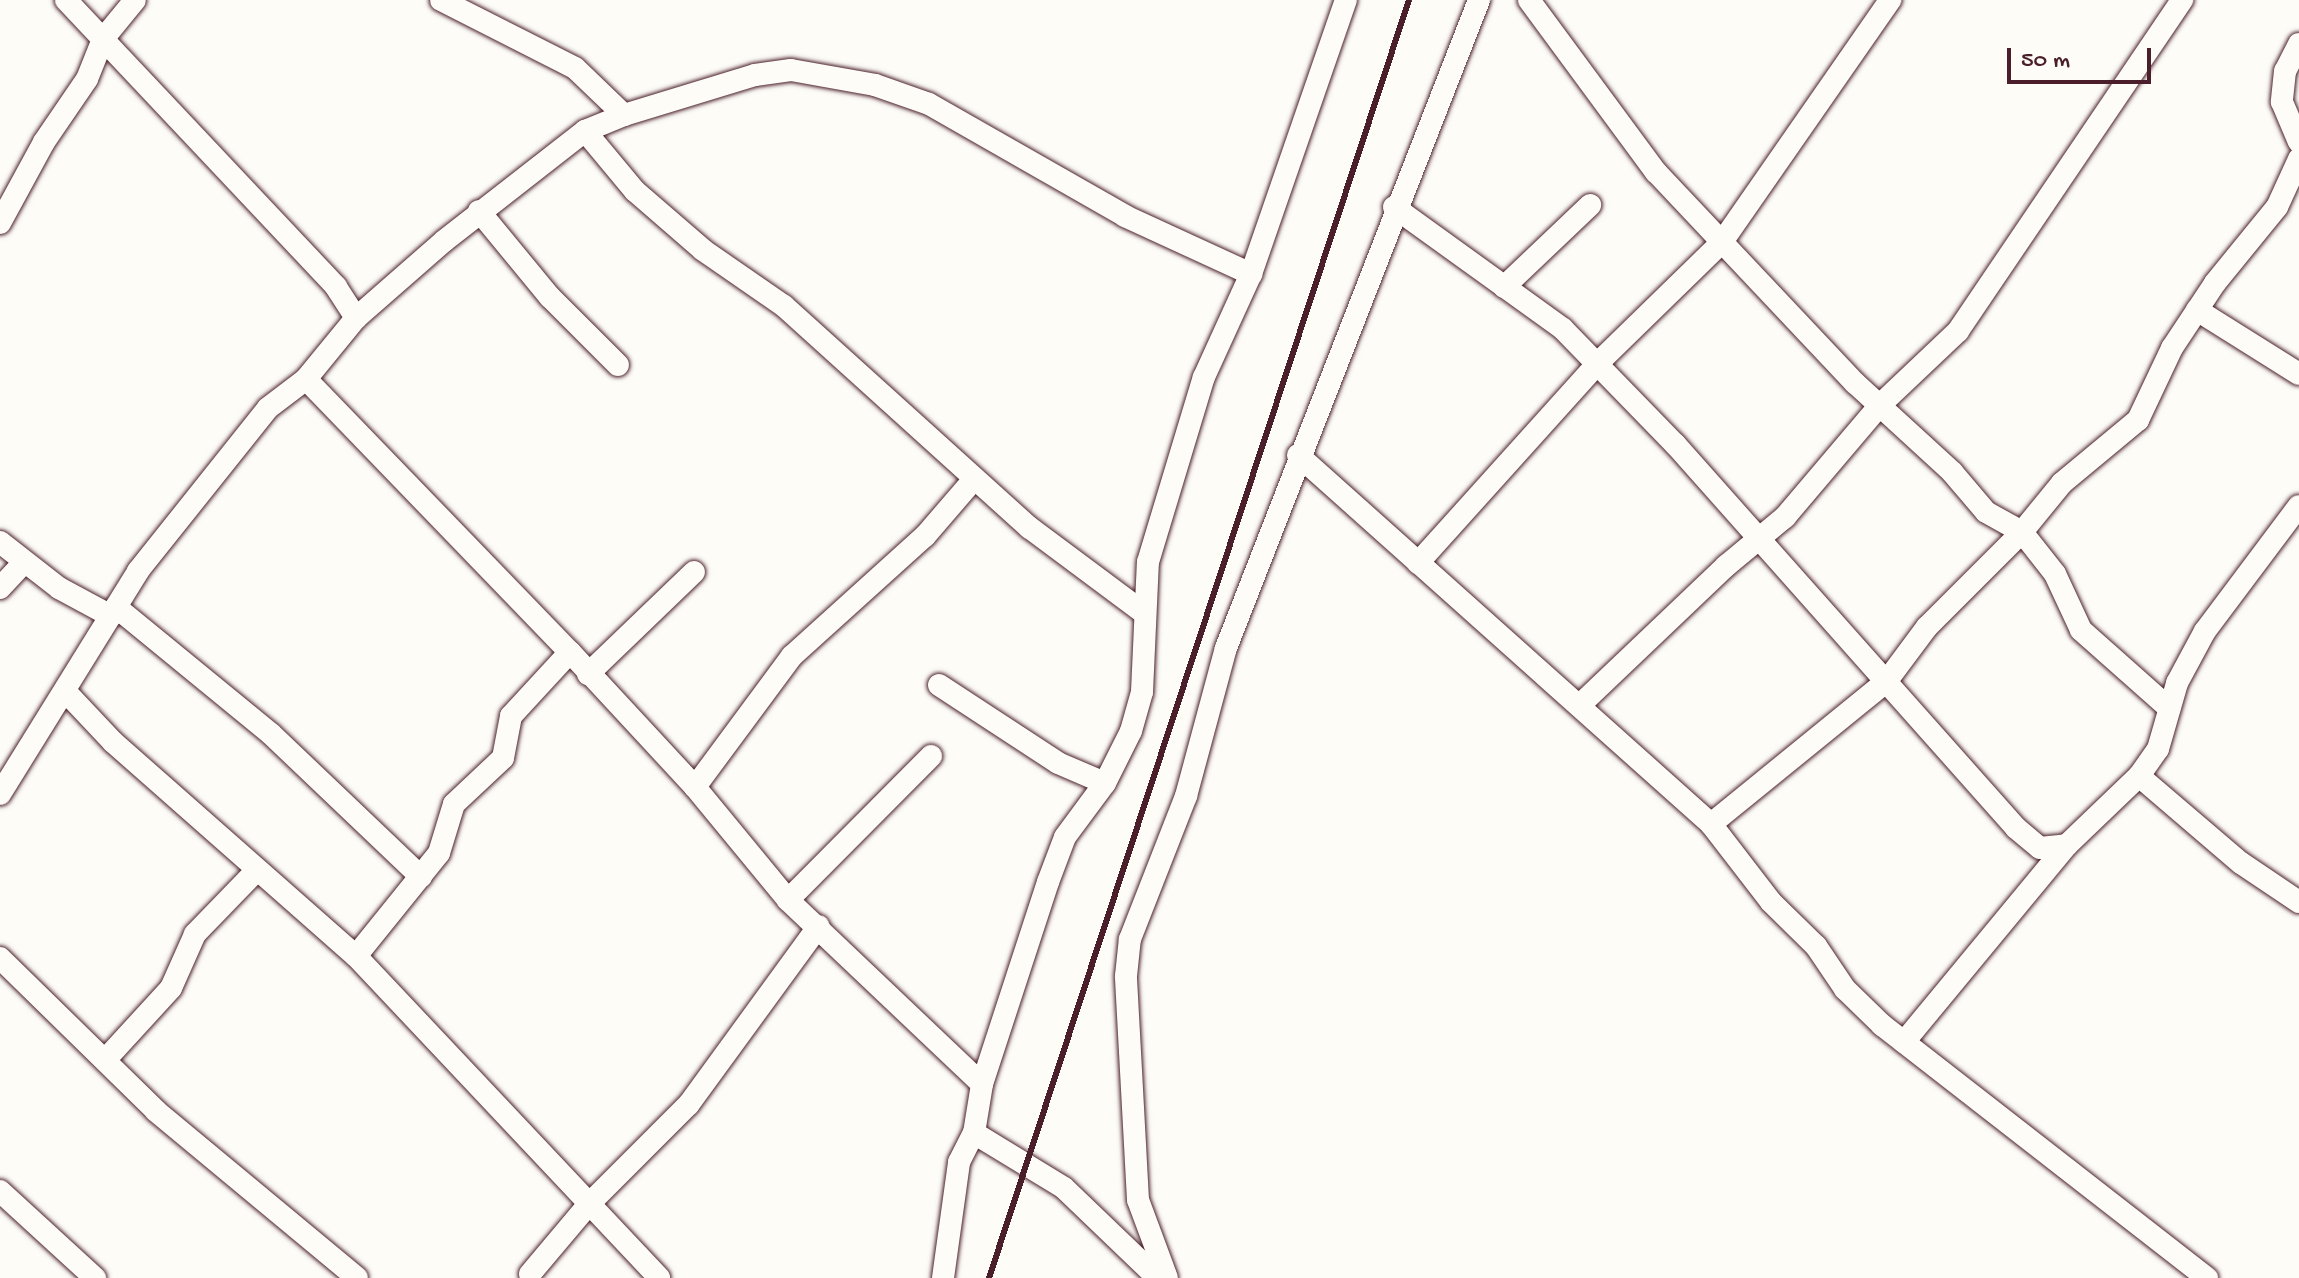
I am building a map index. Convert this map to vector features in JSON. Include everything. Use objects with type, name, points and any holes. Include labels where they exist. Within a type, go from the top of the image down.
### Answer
[{"type":"street","points":[[66,0],[336,287],[356,318]]},
{"type":"street","points":[[0,223],[44,142],[87,79],[103,39],[135,0]]},
{"type":"street","points":[[441,0],[575,68],[624,115]]},
{"type":"street","points":[[943,1278],[959,1162],[974,1133],[982,1084],[1065,837],[1105,783],[1131,731],[1142,692],[1148,562],[1204,377],[1251,274],[1346,0]]},
{"type":"street","points":[[1167,1278],[1138,1200],[1126,976],[1130,939],[1186,796],[1226,648],[1261,568],[1298,455],[1394,207],[1479,0]]},
{"type":"street","points":[[1529,0],[1656,172],[1879,406],[1952,472],[1986,512],[2022,532],[2055,574],[2081,630],[2169,708]]},
{"type":"street","points":[[1418,563],[1597,364],[1722,242],[1890,0]]},
{"type":"street","points":[[1580,705],[1818,482],[1879,406],[1927,365],[1989,290],[2106,107],[2182,0]]},
{"type":"street","points":[[2299,44],[2285,71],[2282,102],[2299,142]]},
{"type":"street","points":[[0,794],[114,612],[217,467],[268,408],[306,379],[356,318],[479,211],[585,131],[624,115],[755,75],[791,70],[875,85],[929,104],[1125,216],[1251,274]]},
{"type":"street","points":[[585,131],[635,191],[703,250],[784,306],[974,479],[1088,576],[1144,613]]},
{"type":"street","points":[[1711,824],[1886,682],[1927,627],[2022,532],[2062,483],[2138,420],[2197,310],[2277,207],[2299,159]]},
{"type":"street","points":[[1504,287],[1590,205]]},
{"type":"street","points":[[1394,207],[1563,329],[1758,537],[2016,828],[2040,848],[2067,845]]},
{"type":"street","points":[[479,211],[550,297],[618,365]]},
{"type":"street","points":[[2197,310],[2299,374]]},
{"type":"street","points":[[306,379],[570,652],[695,787],[788,900],[819,926],[982,1084]]},
{"type":"street","points":[[1298,455],[1499,640],[1580,705],[1711,824],[1771,902],[1816,946],[1845,989],[1904,1042],[2207,1278]]},
{"type":"street","points":[[695,787],[792,656],[925,536],[974,479]]},
{"type":"street","points":[[1904,1042],[2067,845],[2139,776],[2158,749],[2169,708],[2205,631],[2299,506]]},
{"type":"street","points":[[0,542],[89,607],[114,612],[271,734],[421,877]]},
{"type":"street","points":[[0,588],[24,562]]},
{"type":"street","points":[[588,674],[694,572]]},
{"type":"street","points":[[356,956],[439,853],[454,804],[503,758],[511,716],[570,652]]},
{"type":"street","points":[[939,685],[1058,763],[1105,783]]},
{"type":"street","points":[[65,691],[257,870],[356,956],[659,1278]]},
{"type":"street","points":[[788,900],[931,756]]},
{"type":"street","points":[[2139,776],[2241,863],[2299,902]]},
{"type":"street","points":[[106,1059],[171,988],[195,934],[257,870]]},
{"type":"street","points":[[530,1274],[589,1204],[689,1104],[819,926]]},
{"type":"street","points":[[0,958],[156,1111],[357,1278]]},
{"type":"street","points":[[974,1133],[1064,1188],[1158,1278]]},
{"type":"street","points":[[0,1191],[95,1278]]},
{"type":"railway","points":[[989,1278],[1409,0]]}]
